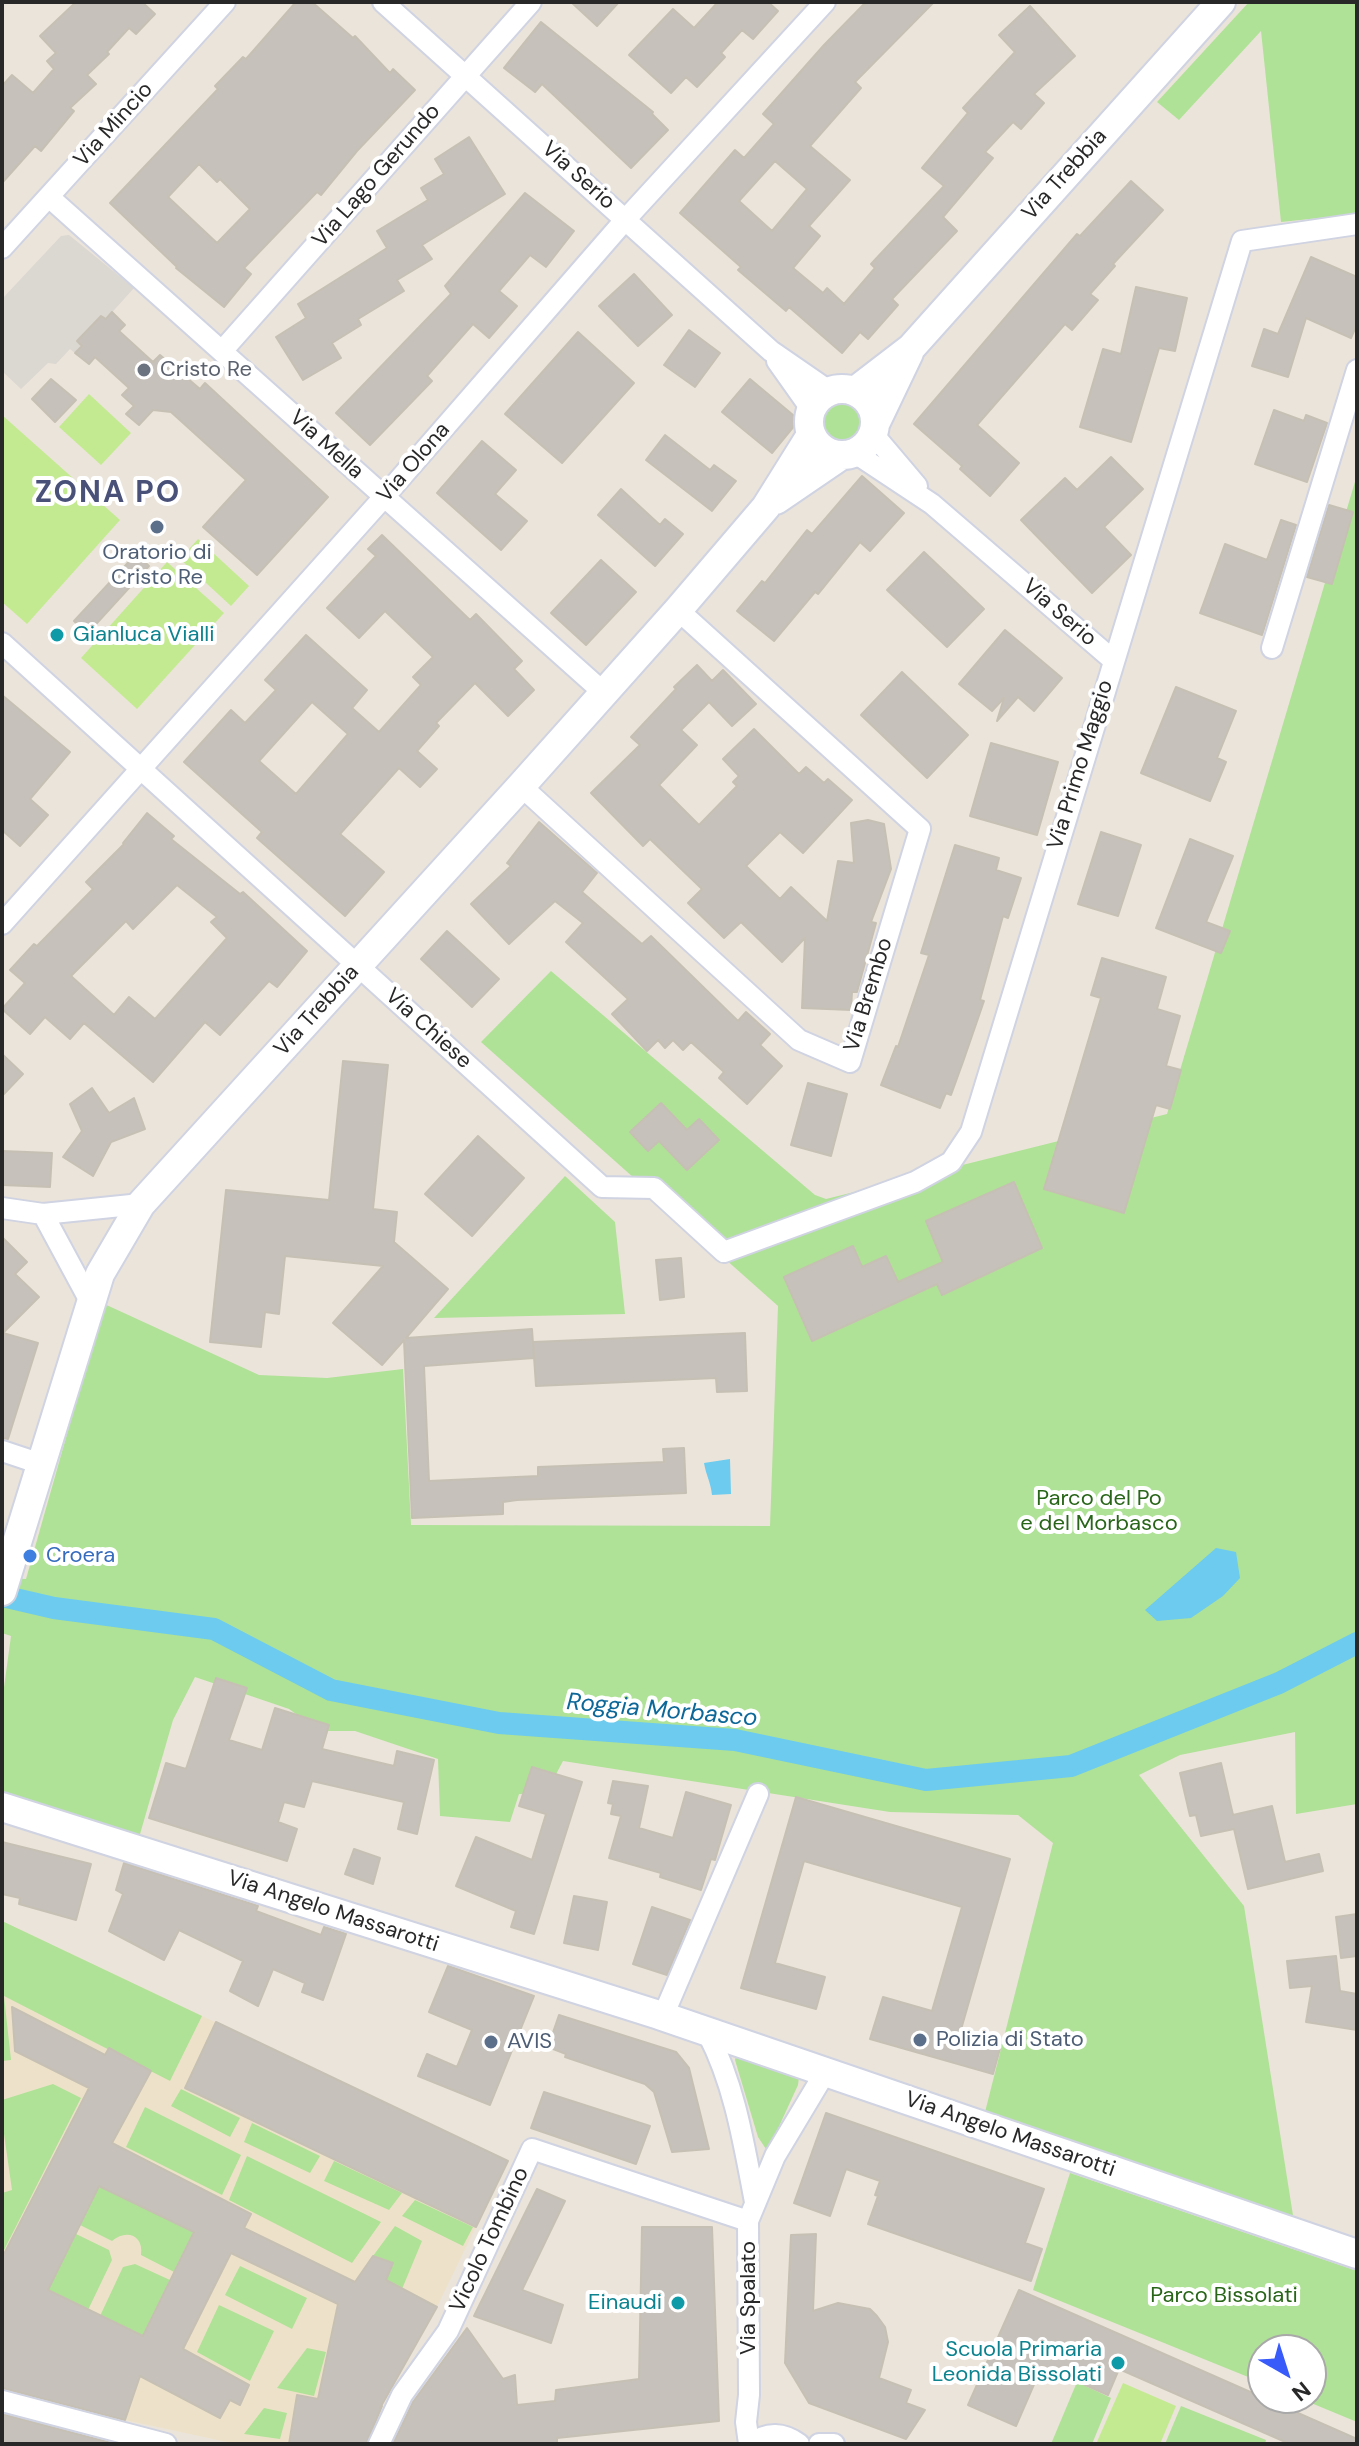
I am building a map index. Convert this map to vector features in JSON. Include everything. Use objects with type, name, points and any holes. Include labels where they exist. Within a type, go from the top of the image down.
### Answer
[{"type":"street","name":"Via Mincio","points":[[2,248],[225,2]]},
{"type":"street","name":"Via Serio","points":[[383,2],[771,351],[827,406]]},
{"type":"street","name":"Via Lago Gerundo","points":[[222,351],[531,2]]},
{"type":"street","name":"Via Olona","points":[[2,924],[384,497],[625,220],[825,2]]},
{"type":"street","name":"Via Trebbia","points":[[2,1591],[100,1274],[141,1204],[678,610],[766,507],[827,406],[911,348],[1221,2]]},
{"type":"street","name":"Via Mella","points":[[49,197],[603,692]]},
{"type":"street","name":"Via Primo Maggio","points":[[724,1252],[915,1182],[951,1162],[971,1132],[1242,241],[1357,224]]},
{"type":"street","name":"Via Trebbia","points":[[766,507],[862,441],[911,348]]},
{"type":"street","points":[[1272,648],[1357,370]]},
{"type":"street","points":[[870,403],[862,441],[824,450],[827,406],[870,403]]},
{"type":"street","name":"Via Serio","points":[[862,441],[1113,660]]},
{"type":"street","name":"Via Brembo","points":[[521,786],[799,1040],[850,1062],[920,829],[678,610]]},
{"type":"street","name":"Via Chiese","points":[[2,643],[602,1187],[654,1188],[724,1252]]},
{"type":"street","points":[[2,1208],[43,1214],[141,1204]]},
{"type":"street","points":[[43,1214],[91,1303]]},
{"type":"street","points":[[2,1451],[41,1464]]},
{"type":"street","points":[[663,2016],[758,1794]]},
{"type":"street","name":"Via Angelo Massarotti","points":[[2,1807],[663,2016],[708,2034],[826,2071],[1357,2254]]},
{"type":"street","name":"Via Spalato","points":[[708,2034],[723,2062],[742,2134],[752,2212],[746,2422],[750,2444]]},
{"type":"street","name":"Via Spalato","points":[[752,2212],[775,2156],[826,2071]]},
{"type":"street","name":"Vicolo Tombino","points":[[379,2444],[402,2395],[448,2331],[532,2149],[752,2212]]},
{"type":"street","points":[[749,2395],[764,2419],[779,2434]]},
{"type":"street","points":[[2,2401],[166,2444]]},
{"type":"street","points":[[750,2444],[768,2435],[779,2434],[799,2444]]},
{"type":"street","points":[[819,2444],[834,2444]]},
{"type":"shaded area","points":[[69,235],[134,288],[106,319],[77,341],[82,346],[75,353],[70,349],[56,364],[48,363],[21,389],[2,371],[2,299],[61,236]]},
{"type":"shaded area","points":[[2,1921],[508,2161],[437,2307],[386,2280],[393,2263],[372,2256],[336,2311],[318,2399],[289,2444],[236,2444],[125,2420],[2,2382]]},
{"type":"green space","points":[[1249,2],[1357,2],[1357,214],[1281,222],[1261,31],[1179,120],[1157,102]]},
{"type":"green space","points":[[89,394],[131,433],[101,465],[59,427]]},
{"type":"green space","points":[[842,400],[858,406],[864,422],[858,438],[842,444],[826,438],[820,422],[826,406]]},
{"type":"green space","points":[[2,415],[120,520],[27,624],[2,602]]},
{"type":"green space","name":"Parco del Po e del Morbasco","points":[[1357,475],[1357,1804],[1296,1814],[1295,1732],[1180,1755],[1139,1775],[1244,1906],[1295,2228],[983,2120],[1053,1843],[1018,1815],[890,1812],[563,1761],[545,1795],[519,1794],[510,1822],[440,1816],[438,1759],[355,1731],[320,1731],[289,1709],[195,1677],[173,1720],[138,1841],[2,1793],[2,1702],[11,1636],[2,1633],[2,1578],[26,1579],[84,1374],[100,1302],[259,1375],[327,1378],[403,1369],[411,1525],[770,1526],[778,1306],[481,1042],[551,971],[815,1195],[826,1199],[1167,1114]]},
{"type":"green space","points":[[198,539],[249,586],[231,606],[180,559]]},
{"type":"green space","points":[[167,562],[224,613],[137,709],[81,658]]},
{"type":"green space","points":[[565,1176],[615,1222],[625,1314],[434,1318]]},
{"type":"green space","points":[[2,1921],[202,2016],[170,2081],[4,1996],[11,2060],[2,2061]]},
{"type":"green space","points":[[736,2055],[799,2077],[798,2085],[766,2149],[758,2137]]},
{"type":"green space","points":[[53,2084],[81,2098],[2,2254],[2,2193],[12,2190],[2,2100]]},
{"type":"green space","points":[[181,2089],[240,2118],[230,2137],[171,2106]]},
{"type":"green space","points":[[145,2107],[241,2155],[222,2195],[126,2147]]},
{"type":"green space","points":[[252,2123],[320,2156],[310,2173],[244,2142]]},
{"type":"green space","points":[[247,2156],[381,2222],[352,2263],[229,2200]]},
{"type":"green space","points":[[334,2161],[402,2193],[389,2210],[324,2181]]},
{"type":"green space","name":"Parco Bissolati","points":[[1070,2173],[1357,2271],[1357,2422],[1327,2410],[1327,2334],[1247,2334],[1247,2377],[1033,2290]]},
{"type":"green space","points":[[99,2186],[194,2232],[174,2272],[141,2255],[140,2243],[133,2236],[123,2235],[112,2241],[80,2225]]},
{"type":"green space","points":[[415,2200],[473,2227],[463,2246],[402,2216]]},
{"type":"green space","points":[[395,2226],[422,2241],[402,2289],[386,2280],[393,2263],[373,2256]]},
{"type":"green space","points":[[76,2234],[109,2250],[112,2260],[88,2310],[48,2290]]},
{"type":"green space","points":[[135,2264],[170,2280],[143,2336],[100,2316],[123,2267]]},
{"type":"green space","points":[[240,2266],[307,2298],[292,2329],[225,2295]]},
{"type":"green space","points":[[219,2305],[274,2331],[250,2381],[197,2352]]},
{"type":"green space","points":[[307,2348],[326,2352],[314,2396],[277,2388]]},
{"type":"green space","points":[[1077,2382],[1111,2398],[1092,2444],[1051,2444]]},
{"type":"green space","points":[[1123,2383],[1176,2406],[1160,2444],[1096,2444]]},
{"type":"green space","points":[[1181,2406],[1266,2440],[1265,2444],[1165,2444]]},
{"type":"green space","points":[[264,2408],[287,2413],[280,2439],[244,2434]]},
{"type":"water","points":[[730,1459],[731,1494],[712,1495],[704,1463]]},
{"type":"water","points":[[1216,1548],[1236,1552],[1240,1578],[1223,1596],[1191,1618],[1157,1621],[1145,1610]]},
{"type":"building","points":[[76,2],[142,2],[155,14],[136,34],[129,28],[107,52],[109,54],[87,75],[96,84],[70,108],[74,111],[41,151],[35,146],[2,183],[2,86],[12,75],[33,93],[54,69],[47,61],[56,53],[40,36]]},
{"type":"building","points":[[296,2],[312,2],[353,38],[355,36],[390,73],[393,69],[415,90],[357,151],[321,195],[317,192],[244,268],[251,274],[224,307],[176,268],[110,203],[218,89],[215,86],[243,57],[246,59]],"holes":[[[199,164],[217,182],[220,179],[250,209],[217,243],[168,197]]]},
{"type":"building","points":[[571,2],[619,2],[597,26]]},
{"type":"building","points":[[718,2],[768,2],[778,11],[753,39],[742,30],[721,53],[725,57],[697,87],[686,77],[671,93],[629,55],[673,9],[694,28]]},
{"type":"building","points":[[866,2],[934,2],[855,82],[861,88],[810,146],[850,180],[809,226],[820,236],[793,268],[823,293],[827,288],[844,304],[875,268],[871,264],[944,186],[922,168],[968,113],[963,108],[1015,52],[999,35],[1030,6],[1075,56],[1034,94],[1044,103],[1021,129],[1013,122],[985,152],[993,158],[943,217],[957,231],[892,299],[898,305],[868,339],[860,332],[842,353],[789,307],[786,311],[738,270],[741,267],[680,213],[735,150],[744,158],[774,124],[763,114]],"holes":[[[775,161],[807,189],[772,231],[739,201]]]},
{"type":"building","points":[[541,22],[653,112],[668,130],[631,168],[542,84],[535,92],[504,68]]},
{"type":"building","points":[[469,137],[505,194],[422,245],[432,259],[397,280],[404,291],[358,319],[361,325],[332,343],[341,358],[303,380],[276,337],[306,318],[298,304],[387,248],[377,231],[428,200],[421,188],[444,174],[435,159]]},
{"type":"building","points":[[1131,181],[1163,210],[1090,294],[1098,300],[1072,330],[1065,324],[977,425],[1019,463],[990,496],[960,469],[962,466],[914,424],[1077,234],[1080,236]]},
{"type":"building","points":[[525,193],[574,231],[546,267],[530,255],[499,291],[517,306],[489,338],[473,324],[427,376],[432,381],[370,445],[336,413],[451,294],[445,286]]},
{"type":"building","points":[[1311,257],[1357,277],[1357,324],[1351,338],[1306,318],[1288,377],[1252,366],[1264,329],[1278,334]]},
{"type":"building","points":[[634,274],[672,315],[638,346],[599,306]]},
{"type":"building","points":[[1136,287],[1187,298],[1175,351],[1159,348],[1131,442],[1080,427],[1103,349],[1121,354]]},
{"type":"building","points":[[112,312],[125,325],[119,331],[153,362],[160,355],[200,389],[205,383],[328,497],[257,575],[203,527],[246,480],[171,412],[153,410],[139,425],[126,414],[134,406],[122,395],[129,388],[95,357],[89,364],[75,353],[82,346],[77,341],[101,316],[106,319]]},
{"type":"building","points":[[689,330],[720,353],[695,387],[664,365]]},
{"type":"building","points":[[578,332],[634,383],[562,463],[505,414]]},
{"type":"building","points":[[51,379],[76,400],[55,422],[32,399]]},
{"type":"building","points":[[750,379],[799,420],[772,453],[722,412]]},
{"type":"building","points":[[1274,410],[1304,421],[1306,415],[1327,423],[1307,482],[1255,464]]},
{"type":"building","points":[[665,435],[710,470],[714,465],[736,481],[712,511],[646,460]]},
{"type":"building","points":[[482,441],[516,470],[495,494],[527,521],[501,550],[437,493]]},
{"type":"building","points":[[1111,457],[1143,489],[1104,527],[1131,555],[1092,593],[1021,520],[1065,478],[1077,490]]},
{"type":"building","points":[[862,476],[904,513],[870,551],[860,542],[774,641],[737,611],[762,581],[765,583],[807,530],[812,534]]},
{"type":"building","points":[[621,489],[660,525],[665,519],[683,534],[655,566],[598,515]]},
{"type":"building","points":[[1329,505],[1353,512],[1332,584],[1307,577]]},
{"type":"building","points":[[1281,520],[1296,525],[1262,635],[1200,613],[1225,544],[1267,560]]},
{"type":"building","points":[[382,535],[470,620],[476,614],[522,661],[514,669],[534,690],[508,716],[475,683],[436,723],[439,726],[417,751],[437,769],[420,787],[399,768],[340,834],[384,872],[345,916],[257,838],[262,832],[184,762],[231,710],[245,723],[276,690],[265,680],[306,635],[367,690],[352,708],[379,732],[421,685],[413,677],[433,657],[385,611],[359,638],[327,608],[376,556],[368,549]],"holes":[[[312,702],[348,734],[296,794],[259,761]]]},
{"type":"building","points":[[924,552],[984,609],[947,647],[887,590]]},
{"type":"building","points":[[136,554],[149,566],[87,634],[74,621]]},
{"type":"building","points":[[601,560],[636,592],[586,645],[551,613]]},
{"type":"building","points":[[1005,630],[1062,678],[1034,711],[1018,697],[997,721],[1004,698],[992,711],[959,684]]},
{"type":"building","points":[[697,665],[712,681],[723,670],[756,704],[732,726],[709,702],[681,730],[697,745],[659,785],[699,825],[737,786],[733,782],[739,776],[723,759],[754,729],[799,774],[806,767],[824,783],[828,779],[852,800],[803,853],[780,832],[746,866],[780,899],[791,887],[827,921],[838,861],[854,863],[851,823],[868,820],[884,824],[891,869],[871,922],[876,923],[857,992],[852,992],[851,1010],[802,1008],[805,938],[782,962],[741,922],[724,938],[688,903],[702,889],[650,839],[643,846],[591,793],[640,745],[631,737]]},
{"type":"building","points":[[902,672],[968,735],[927,778],[861,715]]},
{"type":"building","points":[[1176,687],[1236,711],[1217,758],[1226,762],[1210,801],[1141,773]]},
{"type":"building","points":[[2,695],[70,752],[30,799],[48,815],[20,846],[2,830]]},
{"type":"building","points":[[991,743],[1058,762],[1037,835],[970,816]]},
{"type":"building","points":[[147,813],[174,836],[171,839],[240,894],[243,892],[307,951],[277,987],[269,981],[220,1035],[205,1022],[153,1082],[84,1023],[70,1039],[45,1017],[30,1034],[2,1009],[25,983],[10,970],[93,889],[86,882]],"holes":[[[177,885],[217,917],[211,922],[227,938],[155,1019],[129,997],[114,1015],[71,976],[126,921],[133,929]]]},
{"type":"building","points":[[539,822],[597,873],[582,892],[642,944],[651,936],[738,1021],[746,1012],[770,1034],[760,1045],[782,1066],[747,1104],[719,1078],[724,1072],[691,1042],[683,1050],[673,1040],[665,1048],[658,1040],[647,1051],[612,1014],[628,999],[566,942],[583,923],[555,901],[509,944],[471,904],[511,866],[507,863]]},
{"type":"building","points":[[1101,832],[1141,845],[1118,916],[1078,904]]},
{"type":"building","points":[[1190,839],[1233,856],[1206,922],[1230,931],[1221,953],[1156,928]]},
{"type":"building","points":[[955,845],[999,858],[996,870],[1021,878],[1008,918],[1003,916],[980,1000],[984,1001],[964,1059],[951,1095],[946,1093],[940,1108],[881,1085],[898,1047],[929,955],[921,953]]},
{"type":"building","points":[[447,931],[499,979],[472,1007],[421,959]]},
{"type":"building","points":[[1102,958],[1166,977],[1157,1009],[1180,1016],[1166,1066],[1181,1070],[1170,1109],[1156,1105],[1124,1213],[1044,1189],[1101,998],[1091,995]]},
{"type":"building","points":[[2,1054],[23,1074],[2,1096]]},
{"type":"building","points":[[343,1061],[388,1065],[373,1209],[397,1212],[394,1242],[448,1289],[406,1338],[532,1329],[534,1358],[424,1366],[429,1481],[538,1476],[538,1467],[664,1462],[663,1449],[684,1448],[686,1493],[517,1500],[503,1502],[503,1514],[412,1518],[404,1340],[382,1365],[333,1323],[383,1266],[285,1256],[279,1314],[265,1312],[261,1347],[210,1342],[226,1190],[329,1200]]},
{"type":"building","points":[[808,1083],[847,1094],[831,1156],[791,1145]]},
{"type":"building","points":[[92,1088],[109,1113],[134,1098],[145,1129],[111,1142],[93,1176],[63,1157],[82,1131],[70,1104]]},
{"type":"building","points":[[661,1103],[687,1130],[699,1119],[719,1140],[687,1170],[659,1141],[648,1151],[630,1132]]},
{"type":"building","points":[[478,1136],[524,1178],[472,1236],[425,1194]]},
{"type":"building","points":[[2,1151],[52,1153],[50,1187],[2,1185]]},
{"type":"building","points":[[1014,1182],[1042,1248],[942,1295],[937,1284],[812,1341],[784,1277],[853,1246],[862,1267],[886,1256],[898,1282],[943,1262],[926,1221]]},
{"type":"building","points":[[2,1237],[27,1262],[15,1274],[39,1297],[3,1333],[38,1343],[8,1439],[2,1438]]},
{"type":"building","points":[[681,1258],[684,1297],[660,1300],[656,1260]]},
{"type":"building","points":[[745,1333],[747,1391],[717,1392],[716,1378],[536,1386],[533,1342]]},
{"type":"building","points":[[216,1678],[247,1688],[229,1740],[262,1750],[275,1708],[329,1725],[322,1749],[394,1766],[397,1751],[434,1760],[417,1834],[398,1829],[404,1802],[312,1781],[304,1807],[284,1802],[278,1822],[297,1829],[287,1861],[149,1818],[166,1763],[186,1769]]},
{"type":"building","points":[[1221,1763],[1233,1815],[1272,1806],[1285,1862],[1319,1854],[1323,1871],[1248,1889],[1234,1829],[1201,1836],[1196,1815],[1190,1816],[1180,1773]]},
{"type":"building","points":[[532,1767],[582,1782],[534,1934],[511,1927],[516,1911],[456,1886],[476,1837],[532,1860],[546,1814],[519,1806]]},
{"type":"building","points":[[613,1781],[648,1786],[639,1828],[673,1838],[686,1792],[731,1805],[715,1860],[711,1859],[701,1890],[660,1877],[661,1873],[609,1858],[621,1816],[611,1814],[613,1804],[608,1803]]},
{"type":"building","points":[[796,1797],[1010,1859],[960,2033],[1001,2045],[993,2074],[870,2039],[883,1997],[932,2011],[962,1907],[804,1861],[775,1963],[825,1977],[816,2009],[741,1988]]},
{"type":"building","points":[[2,1842],[91,1864],[76,1920],[19,1904],[20,1898],[2,1894]]},
{"type":"building","points":[[354,1849],[380,1858],[373,1884],[345,1874]]},
{"type":"building","points":[[124,1863],[258,1906],[256,1911],[321,1935],[324,1927],[346,1934],[323,2000],[302,1992],[305,1983],[273,1969],[258,2006],[230,1991],[243,1961],[179,1930],[164,1960],[109,1931],[123,1894],[116,1890]]},
{"type":"building","points":[[574,1896],[607,1902],[598,1950],[564,1943]]},
{"type":"building","points":[[652,1907],[690,1920],[667,1975],[633,1964]]},
{"type":"building","points":[[1357,1914],[1357,1956],[1341,1958],[1336,1917]]},
{"type":"building","points":[[1336,1956],[1340,1991],[1357,1994],[1357,2030],[1306,2022],[1312,1986],[1290,1988],[1287,1961]]},
{"type":"building","name":"AVIS","points":[[448,1966],[534,1996],[490,2105],[418,2076],[427,2054],[457,2067],[472,2030],[429,2012]]},
{"type":"building","points":[[12,2007],[105,2055],[109,2048],[151,2071],[112,2143],[251,2214],[244,2228],[355,2282],[373,2256],[393,2263],[386,2280],[437,2307],[380,2408],[382,2406],[366,2444],[289,2444],[297,2395],[318,2399],[338,2304],[231,2253],[183,2349],[249,2385],[240,2405],[230,2400],[220,2418],[140,2376],[125,2420],[2,2388],[2,2258],[89,2088],[15,2051]],"holes":[[[99,2186],[194,2232],[143,2336],[48,2290]]]},
{"type":"building","points":[[559,2015],[676,2052],[689,2068],[709,2149],[672,2152],[654,2092],[645,2084],[565,2057],[566,2054],[548,2047]]},
{"type":"building","points":[[216,2022],[508,2161],[476,2227],[185,2088]]},
{"type":"building","points":[[544,2092],[650,2126],[636,2164],[531,2128]]},
{"type":"building","points":[[826,2113],[1044,2189],[1025,2243],[1042,2249],[1031,2281],[868,2224],[880,2181],[846,2169],[830,2216],[794,2203]]},
{"type":"building","points":[[537,2189],[565,2201],[522,2290],[563,2305],[551,2343],[474,2316]]},
{"type":"building","name":"Einaudi","points":[[642,2227],[712,2227],[719,2421],[557,2438],[557,2444],[393,2444],[413,2402],[467,2328],[503,2379],[515,2375],[517,2405],[555,2401],[556,2390],[639,2379]]},
{"type":"building","points":[[816,2234],[813,2311],[838,2303],[870,2309],[885,2327],[888,2342],[879,2378],[911,2390],[906,2403],[925,2410],[906,2439],[809,2403],[785,2363],[791,2235]]},
{"type":"building","name":"Scuola Primaria Leonida Bissolati","points":[[1019,2290],[1247,2391],[1247,2414],[1300,2414],[1357,2439],[1357,2444],[1290,2444],[1119,2369],[1108,2395],[1042,2366],[1016,2426],[968,2405]]},
{"type":"building","points":[[2,2414],[115,2444],[2,2444]]},
{"type":"waterway","name":"Roggia Morbasco","points":[[2,1596],[54,1608],[214,1629],[331,1690],[499,1723],[735,1740],[926,1780],[1071,1766],[1279,1683],[1357,1643]]},
{"type":"place","name":"Cristo Re","points":[[144,370]]},
{"type":"place","name":"Oratorio di Cristo Re","points":[[157,527]]},
{"type":"place","name":"Gianluca Vialli","points":[[57,635]]},
{"type":"place","name":"Croera","points":[[30,1556]]},
{"type":"place","name":"Polizia di Stato","points":[[920,2040]]},
{"type":"place","name":"AVIS","points":[[491,2042]]},
{"type":"place","name":"Einaudi","points":[[678,2303]]},
{"type":"place","name":"Scuola Primaria Leonida Bissolati","points":[[1118,2363]]},
{"type":"district","name":"ZONA PO","points":[[108,494]]}]
